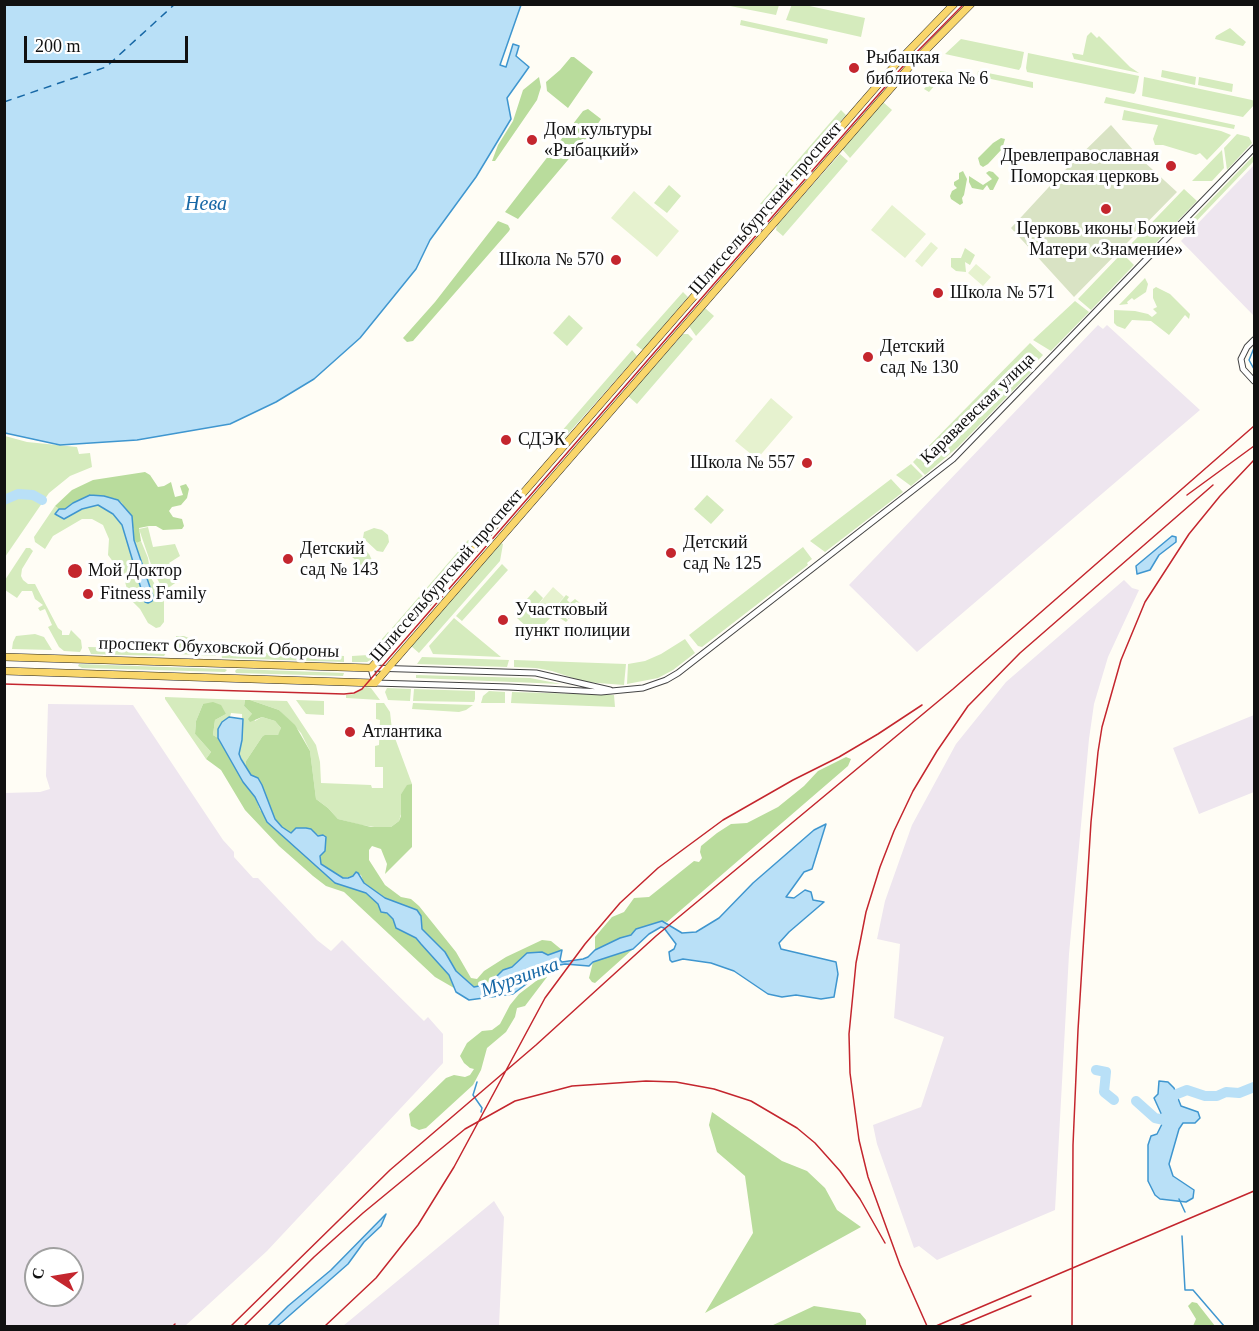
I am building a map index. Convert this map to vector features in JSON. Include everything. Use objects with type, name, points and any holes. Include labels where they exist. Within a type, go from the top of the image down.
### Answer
[{"type":"main road","name":"Шлиссельбургский проспект","points":[[371,668],[896,64],[954,4]]},
{"type":"main road","name":"Шлиссельбургский проспект","points":[[375,683],[910,64],[970,4]]},
{"type":"main road","name":"проспект Обуховской Обороны","points":[[4,657],[371,668]]},
{"type":"main road","points":[[73,659],[73,673]]},
{"type":"main road","points":[[232,678],[233,664]]},
{"type":"main road","name":"проспект Обуховской Обороны","points":[[4,671],[375,683]]},
{"type":"street","name":"Караваевская улица","points":[[666,680],[694,661],[953,459],[1254,148]]},
{"type":"street","points":[[1254,340],[1242,354],[1242,366],[1254,381]]},
{"type":"street","name":"проспект Обуховской Обороны","points":[[371,668],[536,673],[610,690]]},
{"type":"street","name":"Шлиссельбургский проспект","points":[[371,668],[375,683]]},
{"type":"street","name":"проспект Обуховской Обороны","points":[[375,683],[558,689],[601,693],[610,690],[643,688],[666,680]]},
{"type":"shaded area","points":[[1254,165],[1254,313],[1253,315],[1181,241]]},
{"type":"shaded area","points":[[1098,325],[1103,329],[1107,325],[1200,410],[917,652],[849,585]]},
{"type":"shaded area","points":[[1124,580],[1132,588],[1139,590],[1108,657],[1094,704],[1089,739],[1069,954],[1055,1210],[937,1260],[919,1246],[914,1248],[877,1144],[873,1125],[921,1107],[944,1037],[894,1018],[900,944],[877,939],[885,901],[912,825],[956,744],[1006,682]]},
{"type":"shaded area","points":[[48,704],[133,705],[223,840],[234,852],[234,857],[253,878],[258,878],[317,940],[331,951],[342,940],[424,1021],[428,1017],[443,1034],[443,1063],[267,1251],[185,1326],[5,1326],[5,793],[40,792],[50,789],[46,776]]},
{"type":"shaded area","points":[[1254,715],[1254,792],[1199,814],[1173,748]]},
{"type":"shaded area","points":[[494,1201],[504,1217],[499,1326],[343,1326]]},
{"type":"green space","points":[[792,4],[865,18],[861,37],[786,20]]},
{"type":"green space","points":[[725,5],[779,5],[776,15]]},
{"type":"green space","points":[[741,20],[828,39],[827,44],[740,25]]},
{"type":"green space","points":[[1230,28],[1246,42],[1243,46],[1215,39],[1216,36]]},
{"type":"green space","points":[[1091,32],[1097,38],[1099,36],[1139,73],[1074,59],[1072,53],[1083,55],[1087,36]]},
{"type":"green space","points":[[961,39],[1024,52],[1021,67],[1019,70],[945,54]]},
{"type":"green space","points":[[1028,53],[1139,76],[1136,91],[1134,94],[1027,72]]},
{"type":"green space","points":[[571,57],[593,72],[568,108],[547,91],[546,82]]},
{"type":"green space","points":[[1162,70],[1196,77],[1195,85],[1161,77]]},
{"type":"green space","points":[[940,71],[953,73],[949,87],[936,84],[929,92],[924,89]]},
{"type":"green space","points":[[978,71],[1033,82],[1033,88],[977,76]]},
{"type":"green space","points":[[539,77],[541,87],[537,100],[495,161],[492,161],[498,145],[513,121],[523,90]]},
{"type":"green space","points":[[1144,77],[1252,100],[1254,105],[1243,117],[1142,96]]},
{"type":"green space","points":[[1199,77],[1233,84],[1232,92],[1198,85]]},
{"type":"green space","points":[[1106,97],[1235,125],[1234,129],[1104,103]]},
{"type":"green space","points":[[883,102],[892,110],[850,158],[842,149]]},
{"type":"green space","points":[[588,109],[601,119],[595,128],[518,219],[505,212],[583,111]]},
{"type":"green space","points":[[841,110],[846,115],[768,206],[760,204]]},
{"type":"green space","points":[[1124,110],[1231,135],[1207,160],[1200,153],[1196,155],[1163,145],[1155,145],[1153,139],[1158,125],[1122,120]]},
{"type":"green space","points":[[1111,125],[1141,159],[1177,192],[1074,297],[1011,228]]},
{"type":"green space","points":[[1237,134],[1249,137],[1252,143],[1227,170],[1224,148]]},
{"type":"green space","points":[[1001,138],[1005,139],[1002,149],[988,164],[983,167],[980,165],[978,158]]},
{"type":"green space","points":[[1222,150],[1224,168],[1212,181],[1192,181]]},
{"type":"green space","points":[[840,154],[848,161],[783,236],[776,230],[777,225]]},
{"type":"green space","points":[[1254,155],[1254,161],[1185,233],[1182,230]]},
{"type":"green space","points":[[963,171],[967,179],[962,198],[963,203],[960,205],[950,196],[957,188],[954,182],[959,179],[959,173]]},
{"type":"green space","points":[[989,171],[999,178],[993,190],[990,190],[987,185],[983,190],[972,188],[969,176],[983,185],[992,179],[986,173]]},
{"type":"green space","points":[[669,185],[681,196],[667,213],[654,203]]},
{"type":"green space","points":[[1184,189],[1197,201],[1143,256],[1131,244]]},
{"type":"green space","points":[[634,191],[679,231],[657,257],[611,218]]},
{"type":"green space","points":[[892,205],[926,234],[905,258],[871,230]]},
{"type":"green space","points":[[498,221],[508,225],[509,231],[413,341],[407,342],[403,338],[435,302]]},
{"type":"green space","points":[[931,242],[938,248],[922,267],[915,261]]},
{"type":"green space","points":[[965,248],[975,255],[970,265],[965,262],[966,272],[956,271],[951,267],[951,258],[961,258]]},
{"type":"green space","points":[[1122,253],[1134,265],[1091,310],[1078,299]]},
{"type":"green space","points":[[976,264],[991,277],[983,286],[968,273]]},
{"type":"green space","points":[[1145,278],[1148,284],[1146,292],[1134,300],[1132,298],[1127,302],[1128,304],[1119,305]]},
{"type":"green space","points":[[1156,287],[1170,294],[1190,314],[1189,319],[1185,315],[1169,335],[1151,321],[1132,320],[1125,329],[1114,323],[1114,310],[1135,311],[1152,317],[1157,313],[1153,309],[1157,307],[1153,298],[1153,289]]},
{"type":"green space","points":[[683,292],[688,297],[643,350],[636,345]]},
{"type":"green space","points":[[1075,301],[1089,312],[1051,351],[1033,340]]},
{"type":"green space","points":[[705,308],[714,316],[696,336],[689,326]]},
{"type":"green space","points":[[569,315],[583,328],[567,346],[553,333]]},
{"type":"green space","points":[[683,334],[688,334],[693,339],[637,404],[628,396]]},
{"type":"green space","points":[[1030,343],[1043,355],[1031,368],[1033,370],[958,447],[925,475],[913,462]]},
{"type":"green space","points":[[632,350],[637,356],[559,444],[554,440]]},
{"type":"green space","points":[[771,398],[793,417],[757,459],[735,441]]},
{"type":"green space","points":[[5,436],[27,442],[77,447],[79,454],[90,453],[92,467],[70,476],[49,493],[5,557]]},
{"type":"green space","points":[[911,464],[923,476],[911,486],[896,475]]},
{"type":"green space","points":[[145,472],[150,475],[158,487],[171,482],[175,497],[183,495],[180,486],[186,484],[189,489],[187,498],[181,505],[172,507],[169,511],[173,517],[182,519],[184,526],[182,529],[163,530],[156,526],[139,528],[141,541],[137,543],[134,540],[134,530],[122,503],[118,500],[113,498],[73,503],[65,509],[55,506],[72,490],[93,480]]},
{"type":"green space","points":[[891,479],[903,492],[825,552],[810,541]]},
{"type":"green space","points":[[707,495],[724,510],[711,524],[694,509]]},
{"type":"green space","points":[[98,505],[113,514],[122,525],[145,602],[153,596],[134,540],[137,543],[141,541],[148,558],[151,578],[164,599],[164,622],[160,627],[156,628],[148,623],[140,609],[130,599],[123,575],[108,555],[109,539],[103,525],[92,519],[82,519],[53,536],[45,549],[35,542],[34,537],[55,506],[59,509],[55,514]]},
{"type":"green space","points":[[148,527],[153,547],[175,544],[180,556],[169,563],[179,577],[178,581],[164,591],[154,573],[139,529]]},
{"type":"green space","points":[[374,528],[388,535],[389,542],[383,552],[377,551],[363,538],[364,532]]},
{"type":"green space","points":[[468,540],[474,545],[397,633],[392,628]]},
{"type":"green space","points":[[501,543],[503,544],[500,561],[419,653],[411,646]]},
{"type":"green space","points":[[356,545],[369,554],[372,560],[371,566],[361,565],[351,556],[351,546]]},
{"type":"green space","points":[[803,547],[812,559],[807,563],[808,565],[702,647],[698,646],[689,635]]},
{"type":"green space","points":[[26,548],[33,551],[22,569],[23,580],[28,584],[35,584],[58,628],[62,631],[62,635],[69,635],[71,630],[81,640],[80,652],[64,651],[59,647],[48,627],[52,625],[45,609],[40,611],[38,608],[43,605],[35,599],[32,591],[22,591],[17,598],[5,590],[5,580]]},
{"type":"green space","points":[[502,564],[508,570],[462,621],[456,616]]},
{"type":"green space","points":[[553,587],[564,597],[548,615],[537,606]]},
{"type":"green space","points":[[535,590],[543,598],[537,606],[548,615],[555,608],[568,620],[566,622],[557,616],[551,617],[538,631],[534,633],[529,629],[533,623],[528,628],[517,618],[517,611],[521,611],[519,608],[526,600],[529,602],[527,599]]},
{"type":"green space","points":[[566,595],[570,603],[575,599],[580,603],[576,602],[570,609],[573,612],[569,619],[556,607]]},
{"type":"green space","points":[[454,618],[501,657],[433,654],[429,646]]},
{"type":"green space","points":[[388,632],[394,637],[377,656],[367,662],[352,662],[352,656],[368,655]]},
{"type":"green space","points":[[35,634],[44,637],[52,650],[12,649],[16,636]]},
{"type":"green space","points":[[176,636],[184,636],[213,648],[216,656],[176,654]]},
{"type":"green space","points":[[685,639],[695,653],[658,678],[627,684],[628,664],[645,661],[661,654]]},
{"type":"green space","points":[[88,647],[169,649],[164,656],[91,654]]},
{"type":"green space","points":[[221,651],[344,656],[344,662],[222,658]]},
{"type":"green space","points":[[422,657],[509,660],[507,667],[417,664]]},
{"type":"green space","points":[[514,660],[626,664],[624,685],[585,682],[552,671],[514,667]]},
{"type":"green space","points":[[79,664],[227,670],[225,672],[82,668],[78,666]]},
{"type":"green space","points":[[237,669],[344,673],[343,676],[236,673]]},
{"type":"green space","points":[[416,675],[530,678],[561,684],[416,678]]},
{"type":"green space","points":[[366,687],[371,688],[380,700],[346,698],[346,695],[354,694]]},
{"type":"green space","points":[[387,688],[411,689],[410,701],[388,700],[385,692]]},
{"type":"green space","points":[[414,689],[475,691],[475,699],[474,702],[413,701]]},
{"type":"green space","points":[[489,691],[505,692],[505,703],[481,703],[483,696]]},
{"type":"green space","points":[[512,692],[614,695],[615,707],[511,703]]},
{"type":"green space","points":[[165,697],[245,700],[244,706],[255,721],[262,717],[275,721],[281,728],[280,732],[278,735],[262,737],[246,761],[246,767],[239,754],[242,740],[242,714],[231,713],[218,729],[218,738],[213,735],[215,720],[226,714],[203,704],[196,721],[195,734],[211,752],[206,759]]},
{"type":"green space","points":[[245,700],[279,710],[295,725],[310,751],[316,799],[338,819],[371,827],[391,827],[399,821],[401,816],[401,794],[407,785],[412,784],[412,847],[385,874],[387,864],[381,849],[372,846],[369,850],[369,860],[385,885],[401,897],[411,899],[419,906],[456,952],[471,978],[477,979],[484,971],[506,957],[542,940],[551,941],[562,950],[548,955],[527,953],[512,967],[503,970],[489,984],[474,987],[456,971],[445,952],[422,929],[417,910],[385,898],[364,883],[361,875],[355,873],[353,876],[343,878],[320,863],[320,856],[325,851],[320,836],[313,832],[294,831],[291,833],[275,819],[262,785],[258,778],[251,775],[246,767],[246,761],[262,737],[278,735],[281,728],[275,721],[262,717],[250,722],[248,719],[252,714],[244,706]]},
{"type":"green space","points":[[250,700],[287,701],[316,745],[321,783],[371,785],[372,788],[383,788],[383,767],[375,767],[375,746],[379,745],[380,720],[376,719],[376,703],[384,703],[390,712],[392,730],[412,784],[407,786],[401,794],[402,811],[399,821],[391,827],[381,828],[338,819],[316,799],[310,751],[301,733],[279,710]]},
{"type":"green space","points":[[296,700],[324,701],[324,715],[306,714]]},
{"type":"green space","points":[[213,702],[221,705],[226,714],[215,720],[213,735],[218,738],[243,782],[255,797],[260,810],[335,883],[366,893],[378,904],[382,913],[386,913],[393,919],[396,928],[416,938],[449,975],[454,988],[435,977],[344,892],[326,886],[313,876],[279,846],[245,810],[221,770],[206,759],[211,752],[195,734],[196,721],[203,704]]},
{"type":"green space","points":[[413,703],[473,705],[459,712],[412,709]]},
{"type":"green space","points":[[846,757],[851,759],[848,766],[667,922],[662,921],[636,929],[631,935],[595,950],[595,937],[612,917],[624,912],[634,898],[649,897],[694,861],[699,862],[702,858],[701,846],[717,833],[731,824],[747,823],[778,807],[818,771]]},
{"type":"green space","points":[[633,949],[595,983],[589,978],[593,962]]},
{"type":"green space","points":[[544,975],[547,977],[525,1006],[517,1008],[515,1017],[506,1032],[487,1048],[481,1070],[473,1085],[426,1128],[419,1130],[411,1126],[409,1114],[446,1078],[454,1075],[465,1077],[470,1075],[474,1069],[464,1063],[460,1056],[467,1043],[482,1031],[492,1030],[500,1024],[519,994]]},
{"type":"green space","points":[[712,1112],[782,1161],[807,1171],[825,1188],[837,1210],[861,1227],[705,1313],[753,1233],[745,1176],[717,1152],[709,1125]]},
{"type":"green space","points":[[1192,1302],[1197,1303],[1215,1326],[1193,1326],[1196,1319],[1188,1306]]},
{"type":"green space","points":[[814,1306],[860,1313],[866,1320],[866,1326],[771,1326]]},
{"type":"water","name":"Нева","points":[[4,5],[521,5],[500,65],[506,67],[513,44],[519,46],[516,56],[529,67],[507,98],[511,119],[476,177],[430,240],[416,269],[360,338],[314,379],[276,402],[230,424],[137,440],[60,445],[5,433]]},
{"type":"water","points":[[90,495],[118,500],[132,516],[134,540],[153,596],[152,601],[145,602],[122,525],[113,514],[98,505],[82,509],[64,519],[55,514],[59,509],[65,509]]},
{"type":"water","points":[[1172,536],[1176,537],[1176,542],[1159,555],[1150,570],[1137,574],[1136,566]]},
{"type":"water","points":[[229,717],[243,719],[239,754],[251,775],[258,778],[275,819],[282,827],[291,833],[296,828],[306,828],[311,829],[318,836],[323,835],[326,837],[325,851],[320,856],[321,864],[343,878],[353,876],[356,872],[364,883],[385,898],[417,910],[421,916],[422,929],[445,952],[456,971],[474,987],[489,984],[503,970],[512,967],[527,953],[542,952],[548,955],[562,950],[560,960],[562,962],[583,959],[595,950],[631,935],[636,929],[662,921],[682,933],[696,932],[719,918],[753,883],[814,830],[826,824],[812,869],[804,872],[786,897],[794,898],[805,890],[811,892],[813,900],[824,902],[779,943],[781,949],[836,962],[838,974],[834,997],[821,999],[768,994],[734,971],[711,963],[683,959],[672,962],[669,952],[676,944],[661,927],[649,934],[633,949],[593,962],[589,966],[565,964],[549,967],[513,994],[469,1000],[456,992],[449,975],[416,938],[396,928],[393,919],[387,913],[381,912],[378,904],[366,893],[335,883],[267,822],[255,797],[243,782],[218,738],[218,729]]},
{"type":"water","points":[[1159,1081],[1168,1082],[1174,1088],[1181,1106],[1198,1112],[1200,1118],[1195,1123],[1183,1123],[1179,1129],[1169,1164],[1173,1176],[1194,1190],[1193,1198],[1186,1202],[1160,1199],[1155,1195],[1148,1181],[1148,1145],[1151,1136],[1157,1134],[1164,1120],[1154,1098],[1158,1094]]},
{"type":"water","points":[[386,1214],[381,1226],[364,1242],[348,1264],[277,1326],[268,1326],[331,1270]]},
{"type":"waterway","points":[[1254,348],[1249,360],[1254,369]]},
{"type":"waterway","name":"Мурзинка","points":[[4,500],[18,494],[33,495],[42,500]]},
{"type":"waterway","name":"Мурзинка","points":[[1096,1070],[1106,1072],[1104,1092],[1114,1100]]},
{"type":"waterway","points":[[477,1082],[473,1095],[482,1108],[481,1112]]},
{"type":"waterway","name":"Мурзинка","points":[[1136,1101],[1155,1118],[1164,1120],[1173,1101],[1172,1096],[1187,1090],[1205,1096],[1217,1096],[1226,1092],[1239,1093],[1254,1087]]},
{"type":"waterway","points":[[1179,1199],[1185,1212]]},
{"type":"waterway","points":[[1182,1236],[1185,1290],[1193,1290],[1224,1326]]},
{"type":"ferry route","points":[[4,102],[106,67],[175,4]]},
{"type":"tram line","points":[[4,684],[344,694],[362,689],[905,64],[964,4]]},
{"type":"railway","points":[[231,1326],[390,1170],[536,1045],[656,936],[953,689],[1254,426]]},
{"type":"railway","points":[[1187,495],[1254,446]]},
{"type":"railway","points":[[1072,1326],[1073,1145],[1078,1030],[1091,822],[1102,727],[1121,660],[1145,602],[1189,534],[1254,460]]},
{"type":"railway","points":[[927,1326],[900,1265],[868,1177],[859,1140],[850,1073],[849,1034],[856,963],[866,912],[880,867],[913,791],[968,706],[1020,653],[1213,485]]},
{"type":"railway","points":[[325,1326],[376,1278],[418,1225],[454,1167],[545,998],[585,944],[620,903],[658,868],[723,820],[839,757],[922,705]]},
{"type":"railway","points":[[244,1326],[314,1257],[363,1213],[465,1129],[515,1101],[572,1086],[646,1081],[676,1082],[714,1089],[751,1101],[797,1128],[815,1143],[840,1171],[860,1199],[885,1243]]},
{"type":"railway","points":[[936,1326],[1254,1191]]},
{"type":"railway","points":[[959,1326],[1031,1296]]},
{"type":"place","name":"Рыбацкая библиотека № 6","points":[[854,68]]},
{"type":"place","name":"Дом культуры «Рыбацкий»","points":[[532,140]]},
{"type":"place","name":"Древлеправославная Поморская церковь","points":[[1171,166]]},
{"type":"place","name":"Церковь иконы Божией Матери «Знамение»","points":[[1106,209]]},
{"type":"place","name":"Школа № 570","points":[[616,260]]},
{"type":"place","name":"Школа № 571","points":[[938,293]]},
{"type":"place","name":"Детский сад № 130","points":[[868,357]]},
{"type":"place","name":"СДЭК","points":[[506,440]]},
{"type":"place","name":"Школа № 557","points":[[807,463]]},
{"type":"place","name":"Детский сад № 125","points":[[671,553]]},
{"type":"place","name":"Детский сад № 143","points":[[288,559]]},
{"type":"place","name":"Мой Доктор","points":[[75,571]]},
{"type":"place","name":"Fitness Family","points":[[88,594]]},
{"type":"place","name":"Участковый пункт полиции","points":[[503,620]]},
{"type":"place","name":"Атлантика","points":[[350,732]]}]
